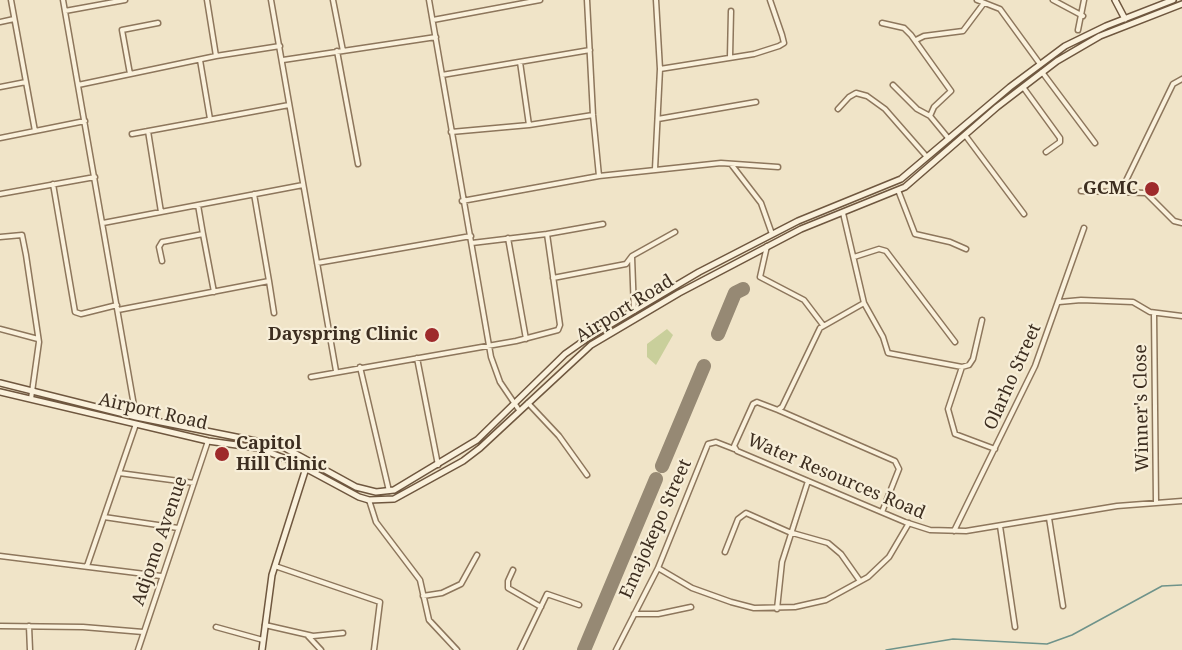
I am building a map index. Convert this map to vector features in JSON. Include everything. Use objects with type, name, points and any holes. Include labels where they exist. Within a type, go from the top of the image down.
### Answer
[{"type":"main road","points":[[1115,0],[1125,19]]},
{"type":"main road","name":"Airport Road","points":[[0,392],[136,420],[271,444],[285,448],[356,487],[376,492],[389,491],[438,465],[477,440],[565,354],[675,286],[798,221],[887,187],[908,175],[948,139],[1040,64],[1084,36],[1173,0]]},
{"type":"main road","name":"Airport Road","points":[[0,383],[208,441],[275,453],[347,492],[369,501],[394,499],[407,494],[463,461],[591,345],[679,293],[767,246],[912,182],[1042,72],[1100,36],[1182,4]]},
{"type":"main road","points":[[1010,87],[1015,93]]},
{"type":"main road","points":[[675,286],[679,293]]},
{"type":"main road","points":[[38,401],[40,394]]},
{"type":"main road","points":[[262,650],[275,566],[306,468]]},
{"type":"street","points":[[11,0],[35,131]]},
{"type":"street","points":[[63,0],[136,420],[87,566]]},
{"type":"street","points":[[65,11],[125,0]]},
{"type":"street","points":[[207,0],[216,56]]},
{"type":"street","points":[[271,0],[336,371]]},
{"type":"street","points":[[333,0],[343,51]]},
{"type":"street","points":[[429,0],[462,201],[471,236],[489,346],[500,382],[519,410]]},
{"type":"street","points":[[492,0],[494,8]]},
{"type":"street","points":[[433,20],[540,0]]},
{"type":"street","points":[[587,0],[593,115],[599,176]]},
{"type":"street","points":[[655,169],[660,69],[656,0]]},
{"type":"street","points":[[660,69],[754,54],[784,43],[770,0]]},
{"type":"street","points":[[977,0],[1000,9],[1040,64]]},
{"type":"street","points":[[1053,0],[1083,16]]},
{"type":"street","points":[[1078,30],[1083,16],[1084,0]]},
{"type":"street","points":[[916,40],[924,36],[963,31],[984,3]]},
{"type":"street","points":[[730,57],[731,11]]},
{"type":"street","points":[[0,22],[14,20]]},
{"type":"street","points":[[130,74],[122,30],[158,23]]},
{"type":"street","points":[[882,23],[904,28],[916,40],[951,91],[934,106],[930,116]]},
{"type":"street","points":[[283,60],[436,37]]},
{"type":"street","points":[[78,85],[216,56],[280,46]]},
{"type":"street","points":[[442,75],[590,50]]},
{"type":"street","points":[[338,51],[358,165]]},
{"type":"street","points":[[200,60],[210,119]]},
{"type":"street","points":[[520,62],[529,125]]},
{"type":"street","points":[[1042,72],[1095,143]]},
{"type":"street","points":[[1121,191],[1173,84],[1182,79]]},
{"type":"street","points":[[0,87],[26,82]]},
{"type":"street","points":[[893,85],[917,109],[930,116],[948,139]]},
{"type":"street","points":[[1023,87],[1060,138],[1060,142],[1046,152]]},
{"type":"street","points":[[838,109],[856,93],[867,96],[885,109],[928,158]]},
{"type":"street","points":[[658,119],[756,102]]},
{"type":"street","points":[[132,134],[290,105]]},
{"type":"street","points":[[451,132],[529,125],[593,115]]},
{"type":"street","points":[[0,138],[84,122]]},
{"type":"street","points":[[148,131],[161,212]]},
{"type":"street","points":[[965,135],[1024,214]]},
{"type":"street","points":[[462,201],[599,176],[655,169],[731,164],[778,167]]},
{"type":"street","points":[[731,164],[761,203],[772,235]]},
{"type":"street","points":[[0,194],[95,177]]},
{"type":"street","points":[[52,184],[75,312],[81,314],[269,281]]},
{"type":"street","points":[[103,223],[303,185]]},
{"type":"street","points":[[898,190],[915,234],[950,242],[966,249]]},
{"type":"street","points":[[1081,191],[1146,193],[1174,221],[1182,222]]},
{"type":"street","points":[[254,194],[274,313]]},
{"type":"street","points":[[198,205],[214,292]]},
{"type":"street","points":[[843,213],[864,303],[883,337],[888,353],[962,367],[969,365],[973,359],[982,320]]},
{"type":"street","points":[[472,243],[547,234],[603,224]]},
{"type":"street","name":"Olarho Street","points":[[954,531],[1035,366],[1084,228]]},
{"type":"street","points":[[554,278],[626,264],[632,256],[675,232]]},
{"type":"street","points":[[162,261],[159,247],[162,242],[203,234],[204,240]]},
{"type":"street","points":[[311,377],[526,339],[558,330],[560,325],[547,234]]},
{"type":"street","points":[[0,237],[22,235],[38,339],[31,399]]},
{"type":"street","points":[[317,263],[471,236]]},
{"type":"street","points":[[508,238],[526,339]]},
{"type":"street","points":[[767,246],[760,277],[804,300],[823,325]]},
{"type":"street","points":[[854,257],[879,249],[886,251],[955,342]]},
{"type":"street","points":[[632,256],[634,311]]},
{"type":"street","points":[[1059,302],[1081,300],[1133,302],[1154,313],[1182,316]]},
{"type":"street","points":[[864,303],[823,325],[782,407],[778,410],[895,461],[898,470],[882,512]]},
{"type":"street","name":"Winner's Close","points":[[1154,313],[1156,502]]},
{"type":"street","points":[[0,329],[38,339]]},
{"type":"street","points":[[417,358],[438,465]]},
{"type":"street","points":[[360,367],[389,491]]},
{"type":"street","points":[[962,367],[948,409],[955,434],[995,449]]},
{"type":"street","points":[[528,402],[560,436],[587,475]]},
{"type":"street","name":"Water Resources Road","points":[[778,410],[757,402],[753,404],[734,449],[930,530],[954,531],[1000,526],[1156,502],[1182,501]]},
{"type":"street","name":"Adjomo Avenue","points":[[138,650],[208,441]]},
{"type":"street","name":"Emajokepo Street","points":[[616,650],[658,568],[708,444],[716,442],[734,449]]},
{"type":"street","points":[[119,473],[194,483]]},
{"type":"street","points":[[777,609],[782,562],[789,532],[808,481]]},
{"type":"street","points":[[369,501],[376,522],[420,580],[429,620],[457,650]]},
{"type":"street","points":[[725,552],[738,519],[746,513],[789,532],[828,543],[841,554],[860,581]]},
{"type":"street","points":[[104,517],[178,528]]},
{"type":"street","points":[[1049,518],[1063,606]]},
{"type":"street","points":[[658,568],[692,588],[713,596],[754,608],[777,609],[826,600],[860,581],[889,557],[909,523]]},
{"type":"street","points":[[1000,526],[1015,627]]},
{"type":"street","points":[[423,596],[442,593],[461,584],[477,555]]},
{"type":"street","points":[[0,556],[161,576]]},
{"type":"street","points":[[275,566],[380,602],[374,650]]},
{"type":"street","points":[[513,570],[508,581],[508,588],[541,607]]},
{"type":"street","points":[[520,650],[549,593],[579,605]]},
{"type":"street","points":[[634,614],[658,615],[691,607]]},
{"type":"street","points":[[265,625],[307,635],[343,633]]},
{"type":"street","points":[[0,626],[83,627],[143,632]]},
{"type":"street","points":[[29,626],[30,650]]},
{"type":"street","points":[[216,627],[263,640]]},
{"type":"street","points":[[307,635],[321,650]]},
{"type":"green space","points":[[667,329],[673,335],[656,365],[647,357],[647,344]]},
{"type":"waterway","points":[[886,650],[953,639],[1047,644],[1072,635],[1162,586],[1182,585]]},
{"type":"taxiway","points":[[718,334],[735,293],[743,289]]},
{"type":"taxiway","points":[[662,466],[704,366]]},
{"type":"taxiway","points":[[584,650],[656,479]]},
{"type":"place","name":"GCMC","points":[[1152,189]]},
{"type":"place","name":"Dayspring Clinic","points":[[432,335]]},
{"type":"place","name":"Capitol Hill Clinic","points":[[222,454]]}]
